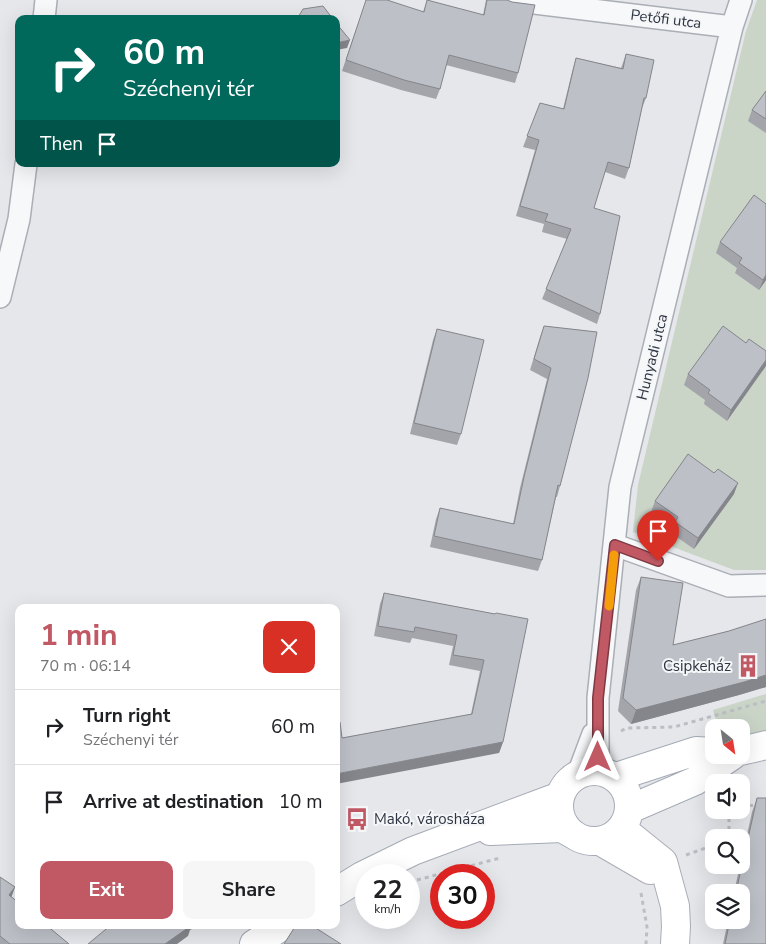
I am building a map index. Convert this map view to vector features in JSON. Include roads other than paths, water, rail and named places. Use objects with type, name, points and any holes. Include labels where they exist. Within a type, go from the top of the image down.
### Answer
[{"type":"main road","points":[[750,749],[766,745]]},
{"type":"main road","points":[[675,944],[675,906],[650,868],[607,829],[565,826],[559,811],[560,796],[567,783],[597,774],[696,752],[705,752]]},
{"type":"main road","points":[[461,833],[536,828],[607,829],[695,781],[720,764]]},
{"type":"main road","points":[[597,774],[627,791],[607,829]]},
{"type":"main road","points":[[340,890],[362,876],[396,860],[461,833],[560,796]]},
{"type":"main road","points":[[254,944],[278,929]]},
{"type":"street","points":[[44,15],[46,0]]},
{"type":"street","name":"Petőfi utca","points":[[510,0],[732,27]]},
{"type":"street","name":"Hunyadi utca","points":[[597,774],[598,698],[620,486],[732,27],[741,0]]},
{"type":"street","points":[[0,297],[19,219],[26,167]]},
{"type":"street","points":[[615,545],[729,586],[766,585]]},
{"type":"place","name":"Csipkeház","points":[[748,666]]},
{"type":"place","name":"Makó, városháza","points":[[357,819]]}]
